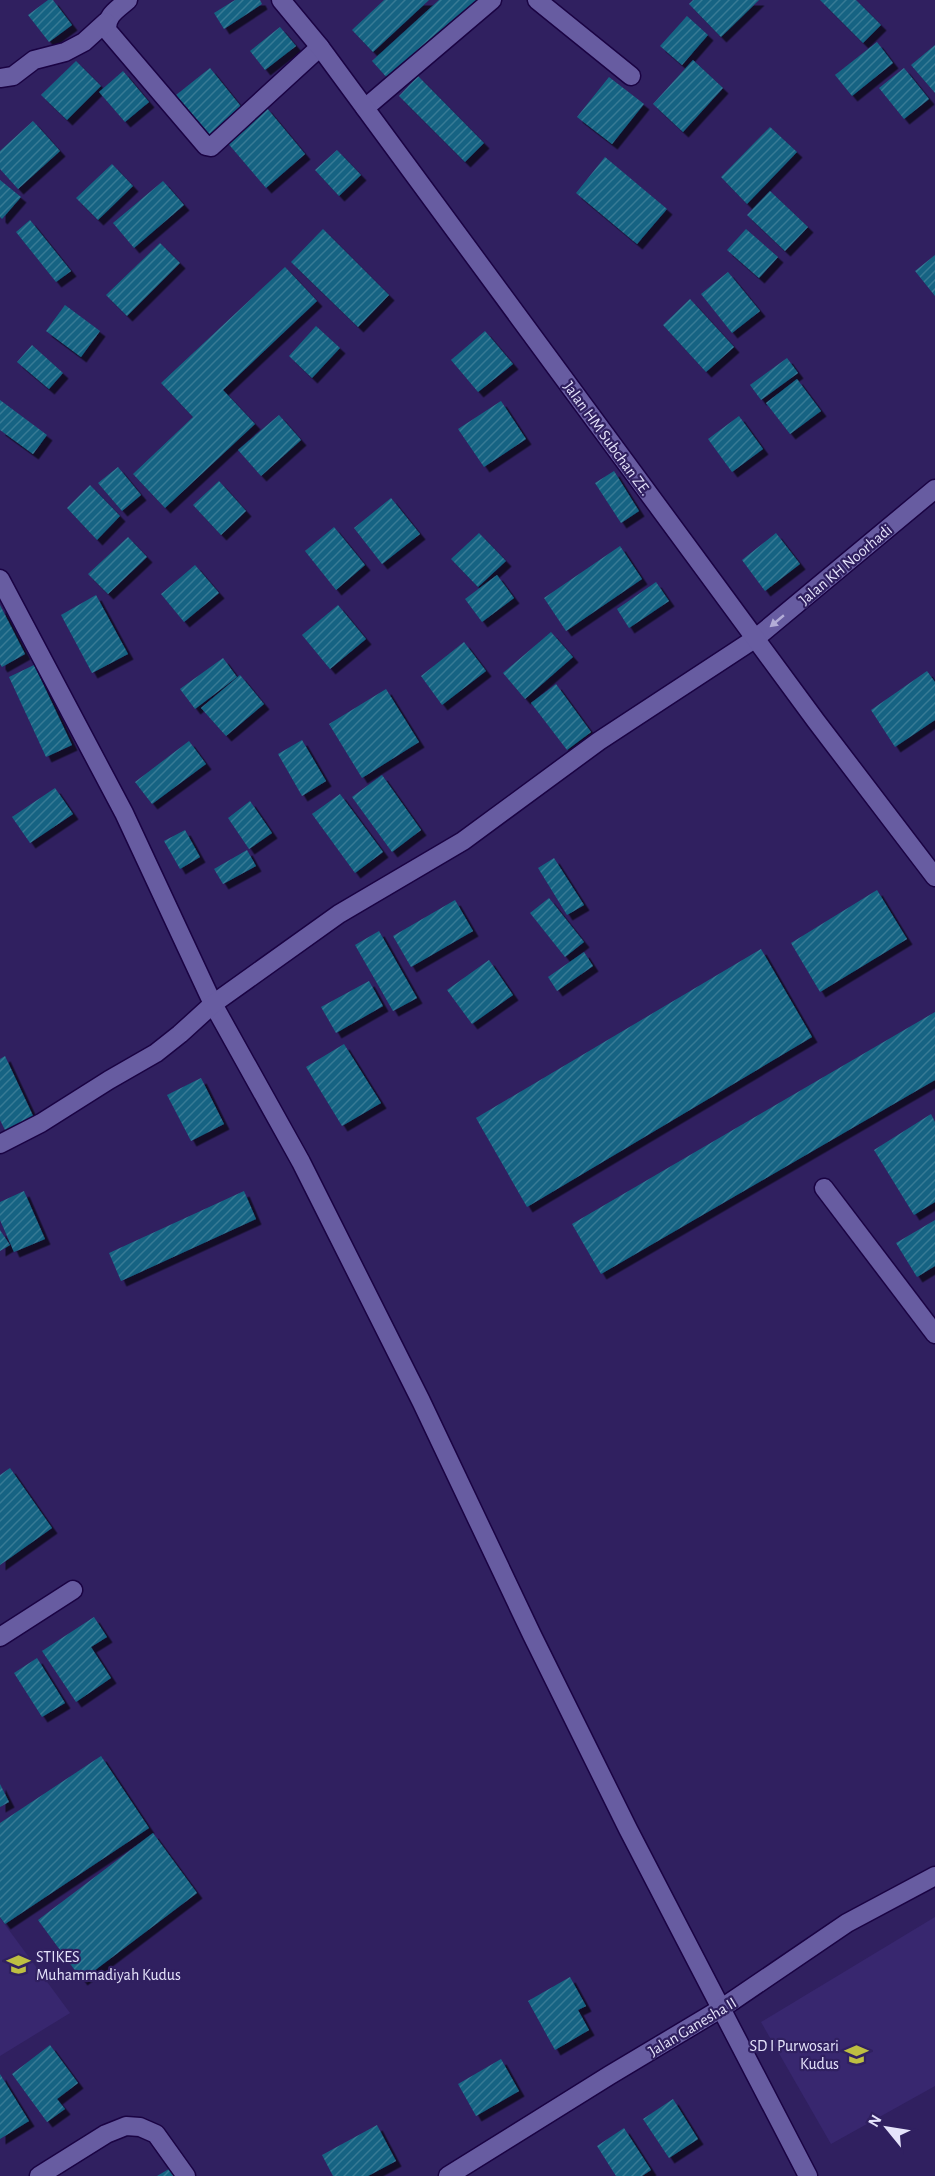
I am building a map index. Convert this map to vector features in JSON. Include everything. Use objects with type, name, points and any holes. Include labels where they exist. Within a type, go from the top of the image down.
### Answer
[{"type":"street","points":[[0,78],[13,76],[34,60],[65,52],[84,42],[128,0]]},
{"type":"street","name":"Jalan HM Subchan ZE.","points":[[281,0],[320,47],[935,877]]},
{"type":"street","points":[[365,108],[492,0]]},
{"type":"street","points":[[537,0],[631,76]]},
{"type":"street","points":[[106,22],[107,30],[200,142],[211,147],[320,47]]},
{"type":"street","name":"Jalan KH Noorhadi","points":[[0,1143],[41,1123],[156,1053],[213,1004],[339,914],[463,841],[598,741],[756,638],[935,489]]},
{"type":"street","points":[[0,579],[124,813],[213,1004],[301,1162],[421,1401],[532,1635],[628,1829],[808,2176]]},
{"type":"street","points":[[824,1188],[935,1334]]},
{"type":"street","points":[[0,1637],[73,1590]]},
{"type":"street","name":"Jalan Ganesha II","points":[[448,2176],[609,2075],[722,2008],[848,1923],[935,1876]]},
{"type":"street","points":[[39,2176],[106,2134],[126,2126],[140,2127],[156,2134],[186,2176]]},
{"type":"shaded area","name":"SD I Purwosari Kudus","points":[[935,1917],[935,2086],[831,2144],[761,2022]]},
{"type":"shaded area","name":"STIKES Muhammadiyah Kudus","points":[[0,1918],[70,2013],[0,2056]]},
{"type":"building","points":[[48,0],[53,0],[72,25],[49,42],[28,15]]},
{"type":"building","points":[[235,0],[260,0],[262,4],[224,29],[214,13]]},
{"type":"building","points":[[384,0],[429,0],[373,52],[352,30]]},
{"type":"building","points":[[439,0],[477,0],[389,80],[372,61]]},
{"type":"building","points":[[693,0],[759,0],[721,37],[689,4]]},
{"type":"building","points":[[820,0],[856,0],[881,25],[863,43]]},
{"type":"building","points":[[687,16],[708,35],[682,65],[660,46]]},
{"type":"building","points":[[280,27],[296,46],[265,70],[250,51]]},
{"type":"building","points":[[877,42],[893,63],[852,96],[835,75]]},
{"type":"building","points":[[935,45],[935,93],[911,65]]},
{"type":"building","points":[[693,60],[723,88],[683,132],[653,104]]},
{"type":"building","points":[[76,61],[101,86],[67,120],[41,95]]},
{"type":"building","points":[[210,68],[243,109],[209,136],[176,95]]},
{"type":"building","points":[[904,68],[929,99],[904,119],[879,88]]},
{"type":"building","points":[[123,71],[149,102],[125,122],[99,92]]},
{"type":"building","points":[[418,76],[484,143],[465,162],[399,96]]},
{"type":"building","points":[[609,77],[644,104],[612,144],[577,117]]},
{"type":"building","points":[[266,107],[305,154],[266,188],[226,141]]},
{"type":"building","points":[[33,121],[60,151],[18,189],[0,169],[0,151]]},
{"type":"building","points":[[770,127],[797,152],[747,204],[721,177]]},
{"type":"building","points":[[337,150],[361,175],[339,196],[315,170]]},
{"type":"building","points":[[605,157],[667,209],[637,244],[576,193]]},
{"type":"building","points":[[112,164],[133,186],[98,220],[76,198]]},
{"type":"building","points":[[0,180],[21,197],[2,219],[0,217]]},
{"type":"building","points":[[163,181],[184,205],[134,248],[113,223]]},
{"type":"building","points":[[770,191],[808,227],[785,251],[747,215]]},
{"type":"building","points":[[30,220],[71,271],[56,282],[16,232]]},
{"type":"building","points":[[323,229],[389,295],[358,327],[291,262]]},
{"type":"building","points":[[746,229],[778,257],[759,278],[727,250]]},
{"type":"building","points":[[160,243],[180,263],[127,316],[106,295]]},
{"type":"building","points":[[935,255],[935,296],[915,271]]},
{"type":"building","points":[[285,267],[317,301],[223,390],[255,424],[165,508],[133,474],[193,417],[161,383]]},
{"type":"building","points":[[728,272],[760,311],[732,333],[701,294]]},
{"type":"building","points":[[690,299],[734,347],[706,372],[663,325]]},
{"type":"building","points":[[65,305],[100,331],[81,357],[46,331]]},
{"type":"building","points":[[316,326],[340,348],[312,378],[289,356]]},
{"type":"building","points":[[485,331],[513,364],[478,392],[451,360]]},
{"type":"building","points":[[32,345],[63,373],[49,389],[17,362]]},
{"type":"building","points":[[787,358],[798,373],[761,400],[750,385]]},
{"type":"building","points":[[797,379],[821,411],[790,434],[766,403]]},
{"type":"building","points":[[0,400],[47,435],[33,454],[0,430]]},
{"type":"building","points":[[501,401],[526,439],[484,467],[458,429]]},
{"type":"building","points":[[279,415],[301,440],[261,476],[238,450]]},
{"type":"building","points":[[739,416],[763,449],[732,472],[708,439]]},
{"type":"building","points":[[118,467],[141,495],[122,511],[98,483]]},
{"type":"building","points":[[614,471],[639,511],[621,523],[595,483]]},
{"type":"building","points":[[219,481],[246,511],[221,535],[193,505]]},
{"type":"building","points":[[90,485],[120,516],[97,540],[67,508]]},
{"type":"building","points":[[391,498],[420,534],[382,564],[354,528]]},
{"type":"building","points":[[334,527],[365,565],[336,590],[305,551]]},
{"type":"building","points":[[479,533],[506,561],[478,587],[451,559]]},
{"type":"building","points":[[776,533],[800,564],[765,591],[742,560]]},
{"type":"building","points":[[128,537],[147,557],[108,594],[88,574]]},
{"type":"building","points":[[620,546],[642,579],[566,631],[544,598]]},
{"type":"building","points":[[195,565],[219,593],[184,622],[161,594]]},
{"type":"building","points":[[497,575],[514,598],[482,622],[465,599]]},
{"type":"building","points":[[656,582],[669,601],[629,628],[617,609]]},
{"type":"building","points":[[96,595],[128,654],[92,673],[61,615]]},
{"type":"building","points":[[0,605],[25,654],[2,667],[0,664]]},
{"type":"building","points":[[338,605],[366,639],[330,669],[302,635]]},
{"type":"building","points":[[551,632],[573,657],[525,699],[503,673]]},
{"type":"building","points":[[464,642],[486,671],[442,705],[421,676]]},
{"type":"building","points":[[223,658],[237,677],[195,709],[180,689]]},
{"type":"building","points":[[34,665],[72,745],[46,757],[9,677]]},
{"type":"building","points":[[927,671],[935,682],[935,720],[895,747],[871,710]]},
{"type":"building","points":[[240,675],[264,704],[226,736],[201,708]]},
{"type":"building","points":[[556,684],[591,732],[567,750],[531,703]]},
{"type":"building","points":[[386,689],[419,742],[362,778],[329,724]]},
{"type":"building","points":[[302,740],[326,781],[302,796],[278,754]]},
{"type":"building","points":[[189,741],[206,764],[152,804],[135,782]]},
{"type":"building","points":[[382,775],[421,830],[392,852],[352,797]]},
{"type":"building","points":[[55,788],[73,814],[30,843],[12,817]]},
{"type":"building","points":[[340,794],[383,852],[355,873],[312,814]]},
{"type":"building","points":[[250,801],[272,833],[249,849],[228,818]]},
{"type":"building","points":[[185,830],[200,857],[180,869],[164,841]]},
{"type":"building","points":[[247,850],[256,866],[223,884],[214,869]]},
{"type":"building","points":[[554,858],[584,905],[567,915],[538,868]]},
{"type":"building","points":[[877,890],[907,939],[820,992],[791,943]]},
{"type":"building","points":[[549,898],[584,942],[565,957],[530,913]]},
{"type":"building","points":[[455,900],[473,931],[411,967],[393,936]]},
{"type":"building","points":[[379,931],[417,998],[393,1011],[355,945]]},
{"type":"building","points":[[761,949],[812,1037],[527,1207],[476,1118]]},
{"type":"building","points":[[584,952],[593,966],[557,991],[548,977]]},
{"type":"building","points":[[489,960],[513,995],[472,1024],[447,990]]},
{"type":"building","points":[[369,981],[383,1006],[336,1033],[321,1007]]},
{"type":"building","points":[[935,1012],[935,1080],[601,1274],[572,1224]]},
{"type":"building","points":[[344,1044],[381,1103],[342,1126],[306,1067]]},
{"type":"building","points":[[5,1056],[35,1120],[7,1134],[0,1120],[0,1059]]},
{"type":"building","points":[[201,1078],[224,1124],[191,1141],[167,1095]]},
{"type":"building","points":[[931,1114],[935,1122],[935,1202],[914,1215],[874,1150]]},
{"type":"building","points":[[24,1191],[45,1239],[14,1252],[0,1220],[0,1202]]},
{"type":"building","points":[[244,1191],[256,1219],[121,1281],[109,1253]]},
{"type":"building","points":[[935,1220],[935,1266],[917,1277],[896,1243]]},
{"type":"building","points":[[0,1230],[10,1245],[0,1251]]},
{"type":"building","points":[[10,1468],[52,1528],[0,1565],[0,1475]]},
{"type":"building","points":[[94,1617],[107,1637],[91,1647],[111,1678],[76,1702],[42,1651]]},
{"type":"building","points":[[37,1658],[65,1703],[42,1717],[14,1673]]},
{"type":"building","points":[[101,1756],[149,1828],[5,1924],[0,1917],[0,1823]]},
{"type":"building","points":[[0,1784],[9,1802],[0,1807]]},
{"type":"building","points":[[153,1833],[197,1893],[82,1980],[38,1920]]},
{"type":"building","points":[[570,1977],[586,2006],[578,2010],[589,2030],[555,2050],[528,2001]]},
{"type":"building","points":[[50,2045],[78,2083],[57,2099],[65,2109],[47,2122],[12,2074]]},
{"type":"building","points":[[501,2059],[519,2091],[476,2116],[458,2084]]},
{"type":"building","points":[[0,2074],[29,2121],[0,2139]]},
{"type":"building","points":[[673,2099],[698,2139],[669,2158],[643,2119]]},
{"type":"building","points":[[377,2125],[396,2161],[368,2176],[333,2176],[322,2155]]},
{"type":"building","points":[[624,2128],[651,2170],[642,2176],[616,2176],[597,2146]]},
{"type":"building","points":[[174,2166],[180,2176],[157,2176]]},
{"type":"place","name":"STIKES Muhammadiyah Kudus","points":[[18,1965]]},
{"type":"place","name":"SD I Purwosari Kudus","points":[[857,2054]]}]
